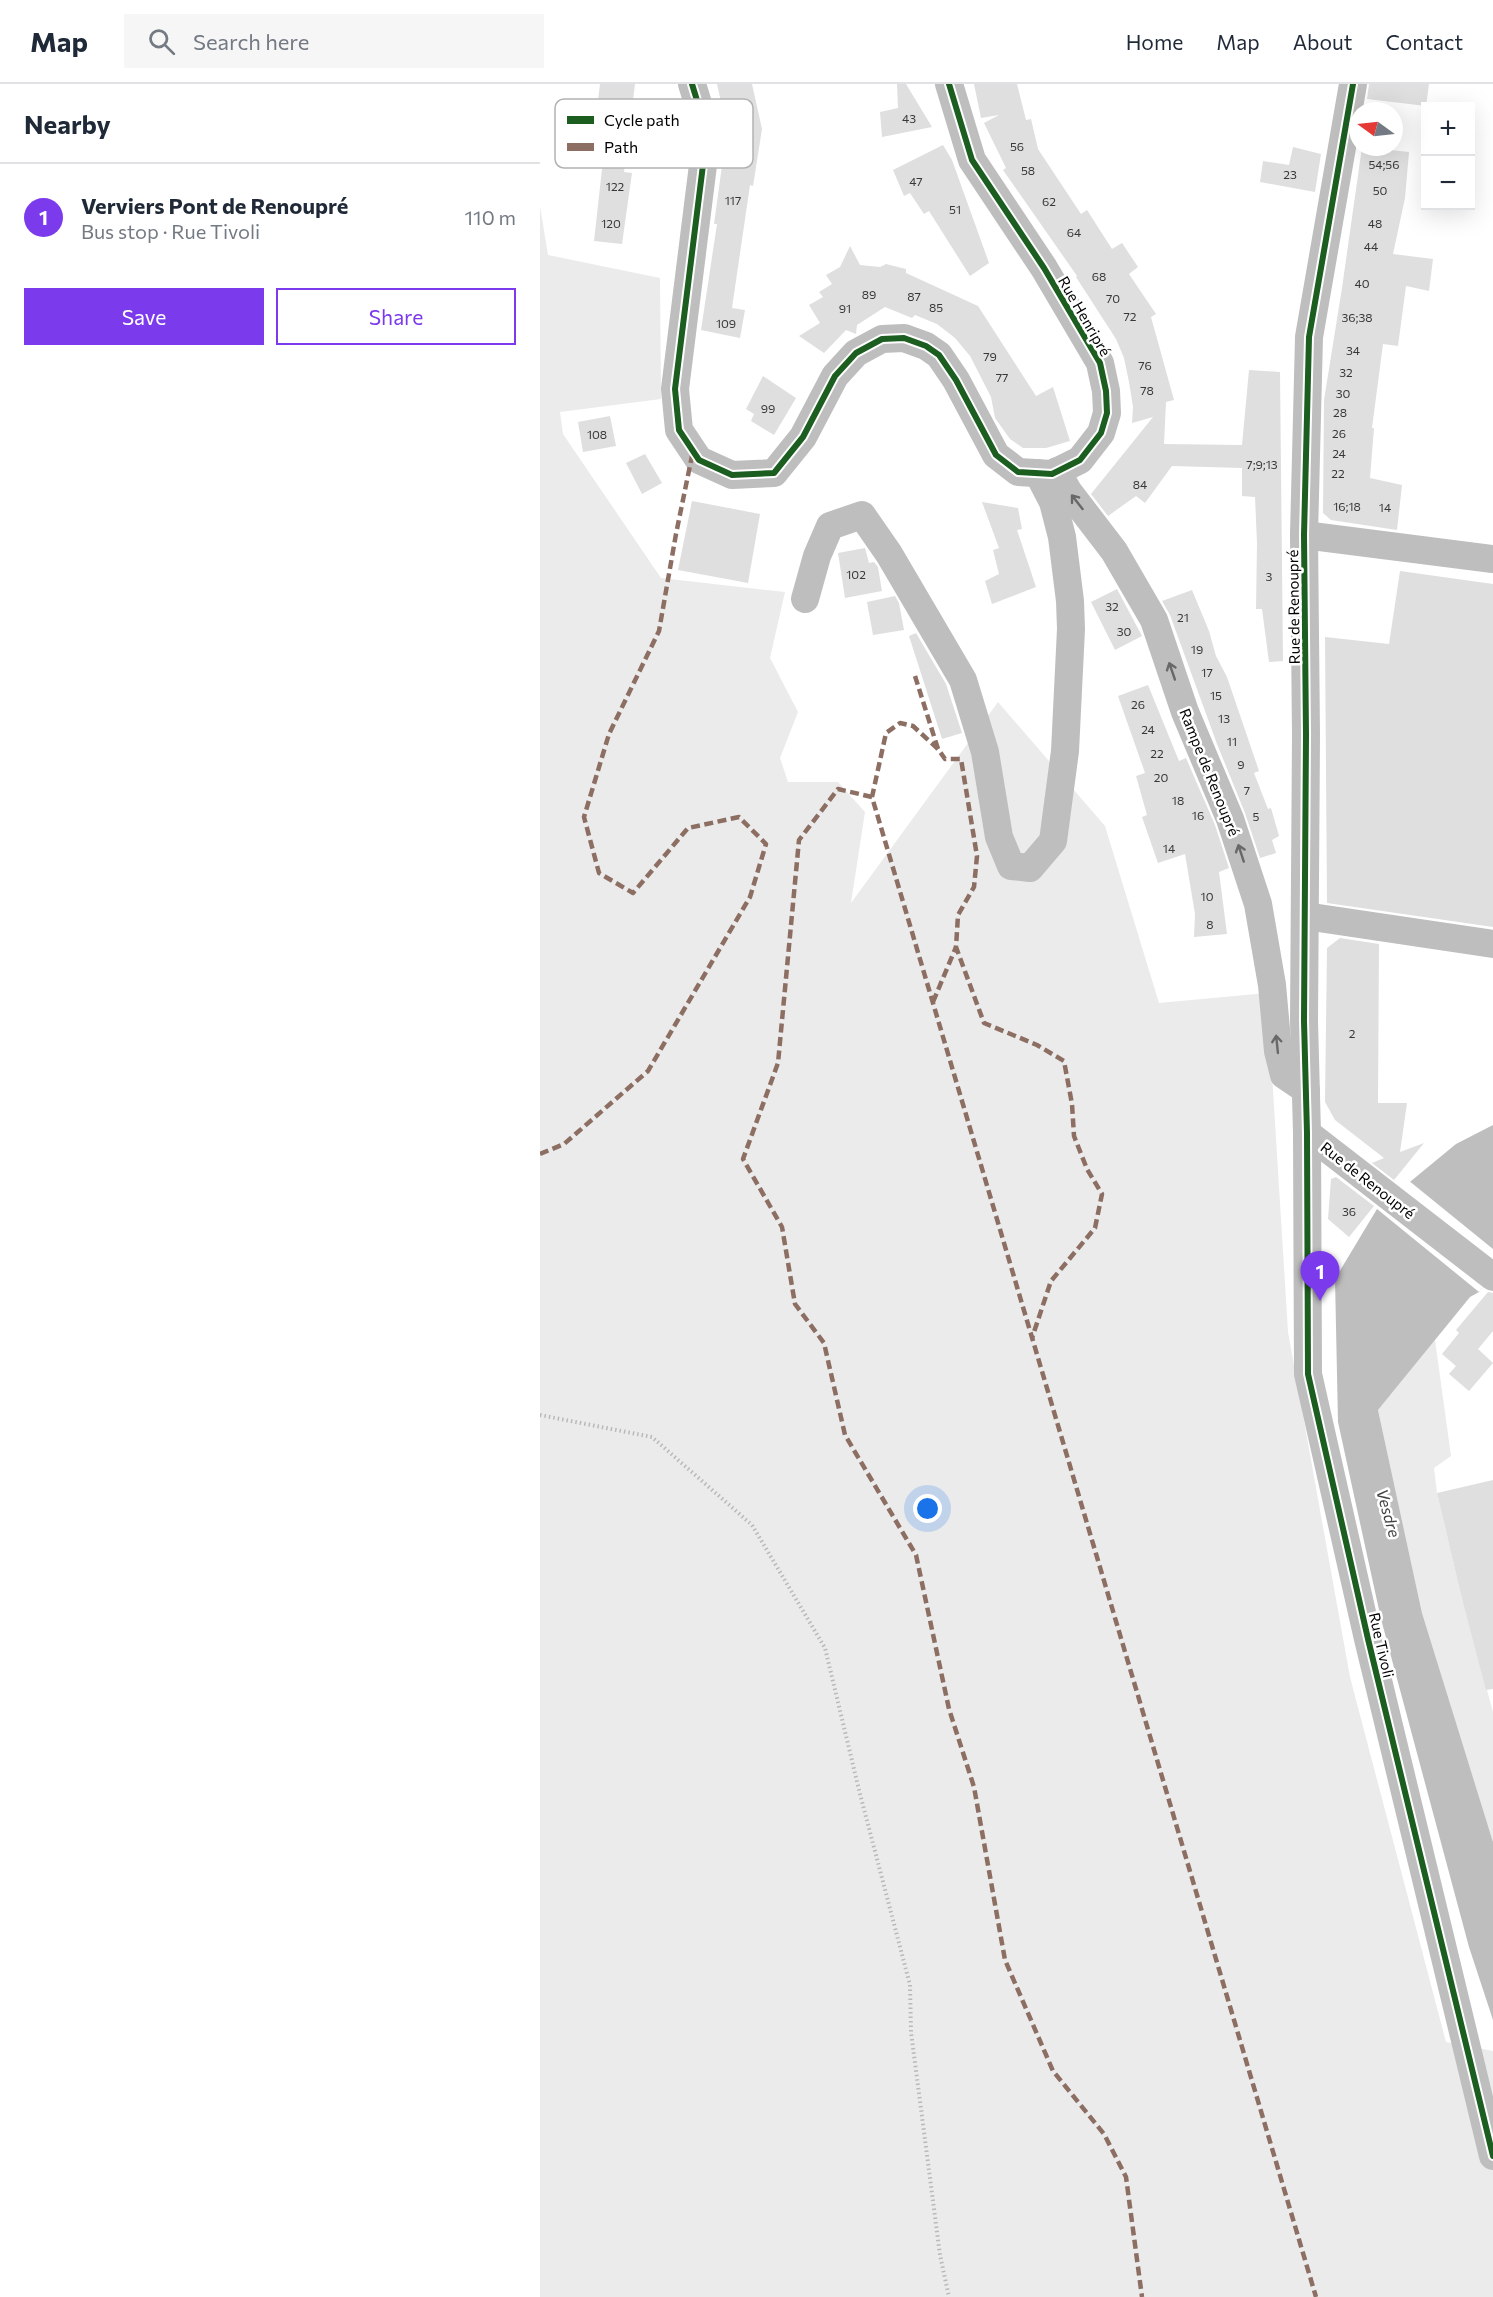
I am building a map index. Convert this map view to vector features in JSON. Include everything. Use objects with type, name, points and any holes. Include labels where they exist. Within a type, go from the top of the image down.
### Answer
[{"type":"street","points":[[692,84],[697,99]]},
{"type":"street","name":"Rue Henripré","points":[[949,84],[972,160],[1044,268],[1100,363],[1106,392],[1107,413],[1101,433],[1080,460],[1047,472]]},
{"type":"street","name":"Rue de Renoupré","points":[[1353,84],[1309,337],[1304,535],[1307,1133],[1493,1277]]},
{"type":"street","points":[[703,168],[675,389],[679,430],[699,460],[732,475],[774,473],[802,437],[835,376],[856,353],[882,339],[904,338],[926,346],[939,355],[956,380],[996,455],[1018,472],[1047,472],[1062,537],[1071,629],[1065,751],[1053,841],[1030,868],[1011,866],[999,837],[985,752],[963,680],[890,554],[862,515],[830,526],[817,556],[805,598]]},
{"type":"street","name":"Rampe de Renoupré","points":[[1047,472],[1068,491],[1114,551],[1155,620],[1185,712],[1230,819],[1258,904],[1272,985],[1278,1051],[1284,1075],[1306,1090]]},
{"type":"street","points":[[1304,535],[1493,559]]},
{"type":"street","points":[[1305,916],[1493,944]]},
{"type":"street","name":"Rue Tivoli","points":[[1307,1133],[1308,1374],[1368,1639],[1493,2156]]},
{"type":"path","points":[[540,1415],[652,1437],[752,1525],[825,1648],[910,1985],[911,2032],[940,2255],[949,2297]]},
{"type":"shaded area","points":[[540,206],[548,255],[660,278],[661,399],[560,412],[563,434],[661,578],[785,592],[770,658],[798,712],[780,758],[788,782],[838,782],[865,812],[851,903],[998,702],[1105,826],[1159,1003],[1267,993],[1288,1332],[1350,1677],[1446,2042],[1493,2051],[1493,2297],[540,2297]]},
{"type":"shaded area","points":[[1435,1340],[1451,1456],[1434,1468],[1437,1493],[1460,1591],[1493,1712],[1493,1842],[1422,1613],[1378,1410]]},
{"type":"water","name":"Vesdre","points":[[1493,1125],[1493,1274],[1479,1292],[1470,1297],[1378,1410],[1422,1613],[1493,1842],[1493,2020],[1469,1947],[1381,1619],[1338,1422],[1335,1279],[1377,1209],[1456,1144]]},
{"type":"pier","points":[[1408,1180],[1493,1249],[1493,1274],[1479,1292],[1377,1209],[1386,1197]]},
{"type":"building","points":[[600,84],[635,84],[633,99],[598,99]]},
{"type":"building","points":[[717,84],[752,84],[762,129],[753,186],[750,185],[732,308],[745,310],[740,338],[701,330],[717,224],[714,224],[722,168],[753,168],[753,99],[720,99]]},
{"type":"building","points":[[897,84],[906,84],[932,127],[882,137],[880,112],[898,108]]},
{"type":"building","points":[[974,84],[1017,84],[1026,120],[1031,119],[1038,149],[1081,214],[1087,210],[1112,249],[1122,243],[1138,267],[1129,274],[1156,314],[1151,317],[1174,400],[1166,402],[1164,444],[1242,445],[1249,370],[1280,372],[1283,661],[1269,662],[1262,609],[1256,609],[1255,497],[1242,496],[1242,468],[1172,466],[1145,503],[1136,496],[1108,516],[1091,494],[1153,417],[1132,423],[1133,407],[1129,382],[1124,358],[1116,339],[1077,276],[1003,170],[1006,168],[984,123],[999,115],[981,118]]},
{"type":"building","points":[[1369,84],[1429,84],[1427,102],[1421,102],[1421,105],[1367,99]]},
{"type":"building","points":[[943,145],[952,160],[989,263],[970,276],[929,211],[924,214],[910,193],[904,196],[893,170]]},
{"type":"building","points":[[1293,147],[1321,154],[1315,192],[1260,182],[1263,161],[1289,165]]},
{"type":"building","points":[[1403,151],[1409,152],[1405,198],[1393,254],[1433,259],[1429,291],[1406,286],[1398,346],[1383,344],[1372,428],[1374,428],[1370,478],[1402,485],[1397,530],[1331,520],[1323,513],[1324,400],[1361,156],[1403,156]]},
{"type":"building","points":[[602,168],[624,168],[624,172],[632,173],[622,244],[594,241]]},
{"type":"building","points":[[850,246],[860,265],[880,267],[886,264],[906,269],[906,273],[978,306],[1036,396],[1053,387],[1070,441],[1046,448],[1023,448],[1010,439],[995,418],[991,397],[970,356],[955,338],[937,324],[915,315],[912,318],[885,307],[857,325],[856,334],[846,330],[824,353],[799,336],[820,323],[809,305],[823,297],[819,292],[832,284],[826,275],[840,267]]},
{"type":"building","points":[[763,376],[796,398],[774,435],[751,421],[754,414],[746,409]]},
{"type":"building","points":[[610,416],[616,446],[583,452],[578,422]]},
{"type":"building","points":[[645,454],[662,483],[642,494],[626,463]]},
{"type":"building","points":[[692,501],[760,514],[748,583],[678,570]]},
{"type":"building","points":[[982,502],[1018,508],[1022,529],[1017,530],[1036,587],[992,604],[985,581],[999,574],[993,550],[999,548]]},
{"type":"building","points":[[865,548],[869,563],[874,562],[878,567],[882,591],[845,598],[838,553]]},
{"type":"building","points":[[1400,571],[1493,584],[1493,927],[1327,903],[1325,637],[1389,644]]},
{"type":"building","points":[[1117,589],[1142,636],[1115,650],[1091,602]]},
{"type":"building","points":[[1192,590],[1209,631],[1216,656],[1227,677],[1259,771],[1254,773],[1268,809],[1271,808],[1279,836],[1272,840],[1276,853],[1260,858],[1170,615],[1162,601]]},
{"type":"building","points":[[895,596],[899,603],[904,630],[873,635],[867,602]]},
{"type":"building","points":[[916,633],[946,684],[962,733],[942,739],[909,636]]},
{"type":"building","points":[[1148,685],[1179,761],[1186,758],[1215,825],[1229,868],[1219,872],[1227,934],[1194,937],[1195,914],[1185,854],[1158,863],[1142,817],[1147,815],[1136,776],[1145,773],[1118,696]]},
{"type":"building","points":[[1340,938],[1379,944],[1378,1103],[1407,1103],[1400,1152],[1424,1143],[1394,1180],[1372,1163],[1384,1158],[1335,1120],[1325,1102],[1327,948]]},
{"type":"building","points":[[1336,1177],[1374,1206],[1349,1237],[1328,1219],[1331,1179]]},
{"type":"building","points":[[1488,1292],[1493,1293],[1493,1331],[1478,1349],[1493,1363],[1469,1391],[1449,1374],[1456,1366],[1442,1354],[1459,1333],[1456,1330]]},
{"type":"building","points":[[1493,1480],[1493,1689],[1486,1690],[1437,1493]]},
{"type":"marked path","points":[[540,1154],[564,1144],[648,1071],[750,897],[766,844],[739,817],[688,828],[633,893],[599,873],[584,817],[609,734],[659,631],[693,451]]},
{"type":"marked path","points":[[915,676],[938,749],[945,759],[961,759],[977,856],[974,887],[958,915],[956,947],[984,1023],[1037,1045],[1064,1061],[1072,1104],[1074,1136],[1087,1169],[1102,1194],[1095,1228],[1051,1281],[1032,1338]]},
{"type":"marked path","points":[[938,749],[913,726],[900,723],[886,733],[872,797],[1316,2297]]},
{"type":"marked path","points":[[872,797],[838,789],[799,840],[778,1063],[743,1159],[782,1227],[795,1304],[824,1343],[845,1435],[916,1555],[949,1709],[974,1787],[1005,1960],[1053,2071],[1104,2134],[1126,2177],[1142,2297]]},
{"type":"marked path","points":[[933,1002],[956,947]]},
{"type":"cycle path","points":[[692,84],[697,99]]},
{"type":"cycle path","points":[[703,168],[675,389],[679,430],[699,460],[732,475],[774,473],[803,437],[835,376],[856,353],[882,339],[904,338],[926,346],[939,355],[956,380],[996,455],[1018,472],[1052,474],[1080,460],[1101,433],[1107,413],[1106,391],[1100,363],[1044,268],[972,160],[949,84]]},
{"type":"cycle path","points":[[1353,84],[1309,337],[1304,535],[1306,735],[1304,1021],[1308,1374],[1368,1639],[1493,2156]]},
{"type":"place","name":"Verviers Pont de Renoupré","points":[[1320,1301]]}]
